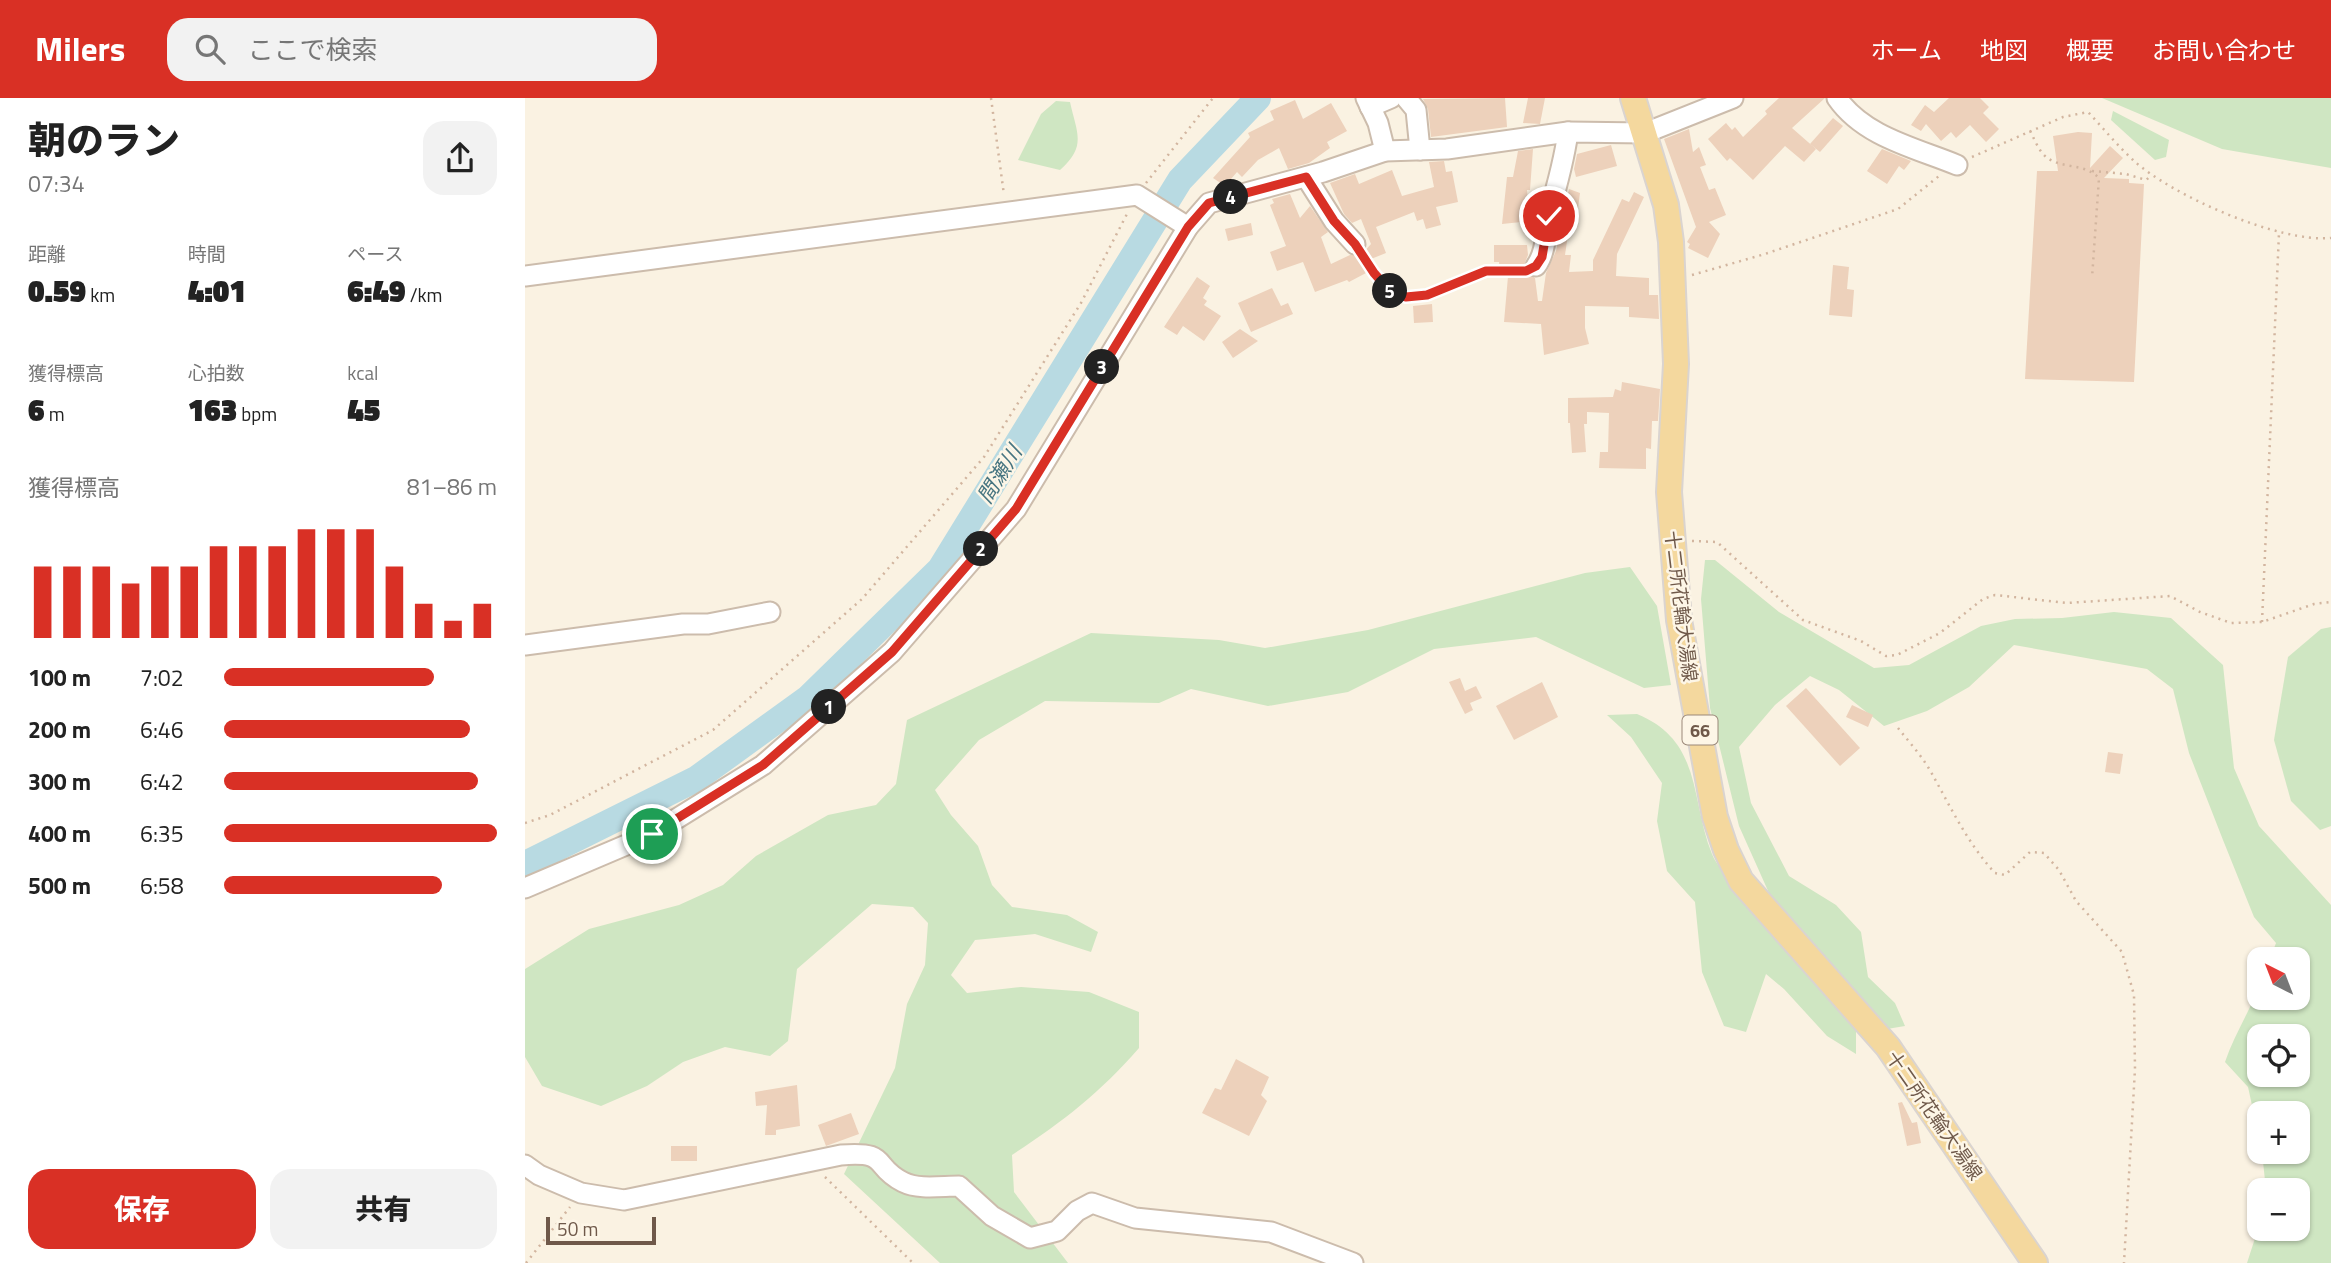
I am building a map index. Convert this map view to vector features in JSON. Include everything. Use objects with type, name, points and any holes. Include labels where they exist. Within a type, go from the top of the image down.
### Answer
[{"type":"main road","name":"十二所花輪大湯線","points":[[1633,98],[1666,205],[1674,280],[1676,364],[1669,492],[1679,620],[1715,817],[1726,850],[1741,881],[1888,1047],[2035,1263]]},
{"type":"street","points":[[1385,151],[1378,123],[1368,103],[1391,98]]},
{"type":"street","points":[[1406,98],[1416,110],[1420,150]]},
{"type":"street","points":[[525,888],[652,834],[763,765],[892,652],[1016,509],[1184,224],[1209,203],[1306,177],[1385,151],[1447,149],[1568,132],[1645,133],[1733,98]]},
{"type":"street","points":[[1837,98],[1868,126],[1897,143],[1957,164]]},
{"type":"street","points":[[1536,266],[1542,257],[1549,216],[1563,169],[1568,132]]},
{"type":"street","points":[[1306,177],[1334,221],[1355,244]]},
{"type":"street","points":[[525,276],[1137,195],[1184,224]]},
{"type":"street","points":[[525,645],[683,624],[708,624],[770,612]]},
{"type":"street","points":[[525,1165],[539,1175],[581,1193],[624,1199],[865,1153],[878,1157],[901,1181],[914,1186],[959,1186],[992,1216],[1030,1238],[1057,1231],[1077,1212],[1092,1203],[1135,1218],[1271,1232],[1353,1263]]},
{"type":"path","points":[[991,98],[1006,213]]},
{"type":"path","points":[[525,823],[550,815],[713,730],[862,599],[984,457],[1081,303],[1137,195],[1213,98]]},
{"type":"path","points":[[1674,280],[1765,254],[1899,209],[1947,169],[2063,117],[2088,112],[2134,160],[2193,197],[2279,233],[2331,238]]},
{"type":"path","points":[[2030,131],[2042,153],[2055,163],[2092,171],[2126,174],[2146,180],[2153,174]]},
{"type":"path","points":[[2092,171],[2099,178],[2092,278]]},
{"type":"path","points":[[2262,622],[2279,233]]},
{"type":"path","points":[[1355,244],[1389,290],[1406,297],[1427,295],[1486,271],[1526,271],[1536,266]]},
{"type":"path","points":[[1672,541],[1717,542],[1803,620],[1861,641],[1886,656],[1897,655],[1940,633],[1983,599],[1995,595],[2067,603],[2170,596],[2200,612],[2231,623],[2262,622],[2314,604],[2331,602]]},
{"type":"path","points":[[1898,728],[1930,770],[1950,807],[1995,873],[2005,874],[2030,852],[2044,853],[2059,870],[2076,901],[2123,952],[2134,995],[2135,1069],[2124,1263]]},
{"type":"path","points":[[812,1161],[913,1263]]},
{"type":"path","points":[[526,1263],[581,1193]]},
{"type":"green space","points":[[2102,98],[2331,98],[2331,168],[2222,149]]},
{"type":"green space","points":[[1056,101],[1070,102],[1078,139],[1074,154],[1060,170],[1018,160],[1041,114]]},
{"type":"green space","points":[[2113,111],[2169,140],[2166,157],[2155,160],[2111,120]]},
{"type":"green space","points":[[1705,560],[1715,560],[1779,612],[1874,668],[1909,665],[1981,626],[2015,619],[2062,618],[2114,612],[2171,618],[2223,665],[2234,768],[2259,826],[2331,905],[2331,1263],[2247,1263],[2254,1241],[2310,1241],[2310,1178],[2265,1178],[2263,1164],[2310,1164],[2310,1101],[2251,1101],[2248,1087],[2310,1087],[2310,1024],[2247,1024],[2247,1086],[2225,1062],[2249,1010],[2310,1010],[2310,947],[2274,947],[2276,943],[2254,917],[2189,753],[2173,689],[2147,669],[2014,645],[1969,687],[1927,711],[1884,726],[1839,690],[1810,676],[1775,705],[1739,747],[1751,803],[1789,876],[1836,905],[1861,932],[1868,977],[1895,1003],[1905,1026],[1887,1029],[1769,893],[1739,826],[1710,708],[1701,599]]},
{"type":"green space","points":[[1630,567],[1657,606],[1671,685],[1644,688],[1536,637],[1434,649],[1348,692],[1268,706],[1191,689],[1159,703],[1045,701],[979,740],[935,790],[951,815],[978,846],[992,885],[1012,907],[1067,915],[1098,932],[1091,952],[1035,934],[975,940],[951,975],[967,993],[1021,987],[1089,992],[1139,1012],[1139,1048],[1079,1106],[1012,1155],[1014,1192],[1068,1263],[940,1263],[844,1174],[895,1068],[907,1004],[925,965],[928,923],[913,907],[872,904],[797,969],[788,1041],[770,1056],[725,1047],[683,1062],[647,1086],[601,1106],[542,1086],[525,1057],[525,969],[589,929],[679,905],[723,885],[756,856],[828,815],[876,805],[896,784],[907,720],[1091,633],[1219,640],[1265,648],[1368,630],[1585,573]]},
{"type":"green space","points":[[2331,627],[2331,826],[2320,830],[2291,801],[2274,740],[2288,657],[2321,629]]},
{"type":"green space","points":[[1637,714],[1658,726],[1673,740],[1684,756],[1705,834],[1719,866],[1778,937],[1856,1021],[1856,1054],[1827,1036],[1784,989],[1766,974],[1746,1032],[1724,1026],[1702,972],[1695,902],[1667,871],[1657,821],[1662,783],[1631,737],[1607,715]]},
{"type":"building","points":[[1505,98],[1507,127],[1431,137],[1428,109],[1423,99]]},
{"type":"building","points":[[1528,98],[1545,98],[1540,124],[1523,123]]},
{"type":"building","points":[[1779,98],[1825,98],[1792,128],[1816,149],[1804,162],[1785,146],[1753,180],[1730,158],[1727,161],[1708,139],[1726,123],[1732,130],[1735,127],[1743,137]]},
{"type":"building","points":[[1949,98],[1980,98],[1989,107],[1983,113],[1999,129],[1986,142],[1970,125],[1956,138],[1951,132],[1941,141],[1926,124],[1921,131],[1911,125],[1925,105],[1934,112]]},
{"type":"building","points":[[1295,100],[1303,119],[1331,103],[1347,131],[1327,142],[1330,148],[1309,163],[1288,169],[1279,148],[1258,160],[1242,177],[1237,172],[1225,186],[1213,178],[1250,137],[1248,133],[1274,120],[1270,111]]},
{"type":"building","points":[[1833,118],[1843,126],[1820,152],[1810,144]]},
{"type":"building","points":[[1689,129],[1693,152],[1699,147],[1706,165],[1700,167],[1709,190],[1715,188],[1726,215],[1709,222],[1720,234],[1708,258],[1688,248],[1690,244],[1687,242],[1696,227],[1664,139]]},
{"type":"building","points":[[2092,133],[2090,168],[2110,146],[2123,158],[2104,178],[2129,179],[2129,183],[2144,184],[2134,382],[2025,379],[2037,171],[2058,171],[2053,136]]},
{"type":"building","points":[[1611,145],[1617,166],[1576,177],[1574,169],[1577,154]]},
{"type":"building","points":[[1533,149],[1530,190],[1527,190],[1530,221],[1502,224],[1507,177],[1513,177],[1518,151]]},
{"type":"building","points":[[1882,149],[1911,161],[1904,170],[1899,166],[1887,184],[1867,171]]},
{"type":"building","points":[[1444,161],[1446,172],[1452,171],[1458,202],[1436,207],[1441,225],[1426,229],[1423,219],[1417,221],[1414,212],[1376,227],[1386,253],[1361,263],[1366,273],[1349,282],[1347,280],[1315,292],[1303,262],[1277,271],[1270,252],[1286,246],[1270,205],[1274,203],[1272,199],[1290,194],[1300,218],[1310,206],[1328,232],[1321,237],[1331,264],[1350,255],[1363,253],[1371,244],[1361,219],[1352,223],[1344,214],[1330,183],[1355,174],[1359,184],[1392,170],[1402,196],[1434,187],[1429,162]]},
{"type":"building","points":[[1569,189],[1580,193],[1577,216],[1573,228],[1569,227],[1565,255],[1571,255],[1569,272],[1593,271],[1593,260],[1622,199],[1629,202],[1634,192],[1644,197],[1617,254],[1616,276],[1649,278],[1649,295],[1658,295],[1659,319],[1629,317],[1629,307],[1585,306],[1585,328],[1589,344],[1544,355],[1541,324],[1504,322],[1509,265],[1494,262],[1494,245],[1527,245],[1525,271],[1535,278],[1538,301],[1542,301],[1546,273],[1556,251]]},
{"type":"building","points":[[1251,223],[1253,235],[1228,241],[1225,229]]},
{"type":"building","points":[[1833,265],[1849,267],[1847,289],[1854,290],[1852,317],[1829,315]]},
{"type":"building","points":[[1197,277],[1210,286],[1203,298],[1207,301],[1204,305],[1221,316],[1204,341],[1183,326],[1177,335],[1164,327]]},
{"type":"building","points":[[1272,288],[1281,306],[1288,303],[1293,314],[1251,332],[1238,303]]},
{"type":"building","points":[[1432,304],[1433,322],[1414,323],[1413,306]]},
{"type":"building","points":[[1240,329],[1258,341],[1233,358],[1222,342]]},
{"type":"building","points":[[1622,382],[1660,389],[1658,421],[1652,421],[1651,449],[1646,448],[1646,469],[1599,468],[1600,452],[1608,452],[1609,413],[1587,412],[1587,424],[1584,424],[1586,452],[1572,453],[1568,398],[1613,397],[1615,389],[1621,391]]},
{"type":"building","points":[[1460,678],[1465,691],[1476,686],[1482,698],[1470,703],[1473,710],[1465,714],[1449,682]]},
{"type":"building","points":[[1542,682],[1558,717],[1514,740],[1496,706]]},
{"type":"building","points":[[1806,688],[1860,748],[1840,766],[1786,706]]},
{"type":"building","points":[[1852,705],[1873,715],[1868,727],[1846,717]]},
{"type":"building","points":[[2108,752],[2123,754],[2120,774],[2105,772]]},
{"type":"building","points":[[1236,1059],[1269,1077],[1261,1095],[1267,1101],[1249,1136],[1202,1113],[1215,1088],[1221,1090]]},
{"type":"building","points":[[797,1085],[800,1126],[776,1130],[776,1135],[765,1135],[767,1105],[756,1106],[755,1092]]},
{"type":"building","points":[[1902,1102],[1912,1123],[1917,1122],[1921,1143],[1907,1146],[1898,1103]]},
{"type":"building","points":[[851,1113],[859,1134],[826,1146],[818,1125]]},
{"type":"building","points":[[671,1146],[697,1146],[697,1161],[671,1161]]},
{"type":"waterway","name":"間瀬川","points":[[525,864],[696,779],[808,698],[940,569],[1180,180],[1258,98]]},
{"type":"route","points":[[652,834],[763,765],[892,652],[1016,509],[1188,227],[1209,203],[1306,177],[1334,221],[1355,244],[1374,273],[1389,290],[1406,297],[1427,295],[1486,271],[1526,271],[1536,266],[1542,257],[1549,216]]}]
